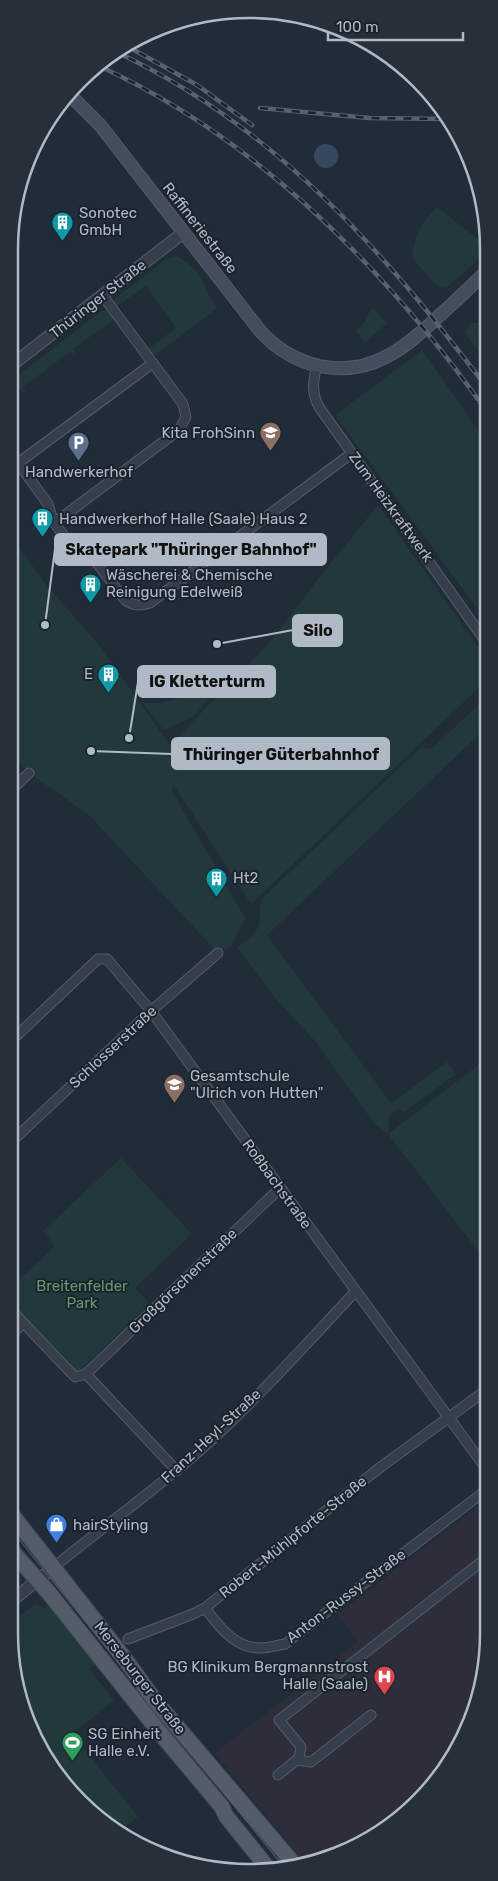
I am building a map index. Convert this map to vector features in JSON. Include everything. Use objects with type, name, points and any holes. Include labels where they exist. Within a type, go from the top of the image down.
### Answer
[{"type":"main road","name":"Raffineriestraße","points":[[73,98],[100,125],[266,338],[287,353],[317,366],[352,368],[373,364],[398,352],[480,278]]},
{"type":"main road","name":"Merseburger Straße","points":[[18,1522],[156,1702],[241,1804],[268,1832],[291,1860]]},
{"type":"main road","name":"Merseburger Straße","points":[[18,1559],[216,1800],[264,1863]]},
{"type":"street","name":"Thüringer Straße","points":[[18,360],[183,233]]},
{"type":"street","points":[[53,521],[61,518],[172,435],[184,424],[186,417],[183,404],[103,296]]},
{"type":"street","points":[[18,458],[153,364]]},
{"type":"street","name":"Zum Heizkraftwerk","points":[[317,366],[313,383],[314,398],[480,634]]},
{"type":"street","points":[[18,464],[48,504],[53,521],[74,548],[97,563],[125,600],[130,604],[141,606],[150,602],[352,453]]},
{"type":"street","points":[[18,784],[29,773]]},
{"type":"street","name":"Schlosserstraße","points":[[18,1136],[151,1012],[218,953]]},
{"type":"street","name":"Roßbachstraße","points":[[18,1034],[98,959],[107,959],[151,1012],[480,1460]]},
{"type":"street","name":"Großgörschenstraße","points":[[86,1374],[280,1188]]},
{"type":"street","name":"Franz-Heyl-Straße","points":[[54,1567],[177,1471],[228,1424],[356,1292]]},
{"type":"street","points":[[18,1318],[75,1377],[86,1374],[177,1471]]},
{"type":"street","points":[[18,1328],[23,1323]]},
{"type":"street","points":[[449,1418],[480,1395]]},
{"type":"street","name":"Robert-Mühlpforte-Straße","points":[[128,1639],[205,1608],[378,1470],[449,1418]]},
{"type":"street","name":"Anton-Russy-Straße","points":[[205,1608],[224,1632],[237,1642],[260,1648],[285,1644],[480,1495]]},
{"type":"street","points":[[278,1775],[299,1758],[301,1747],[279,1720],[408,1623],[480,1563]]},
{"type":"street","points":[[18,1596],[54,1567]]},
{"type":"street","points":[[296,1760],[311,1762],[371,1715]]},
{"type":"shaded area","name":"BG Klinikum Bergmannstrost Halle (Saale)","points":[[480,1506],[479,1662],[473,1692],[457,1734],[433,1773],[413,1796],[390,1816],[351,1840],[300,1858],[215,1753],[358,1642],[337,1614]]},
{"type":"green space","points":[[437,207],[480,241],[480,258],[446,288],[437,286],[412,258],[414,243],[419,230]]},
{"type":"green space","points":[[177,256],[198,273],[216,306],[215,310],[153,357],[147,350],[176,328],[146,286],[116,307],[112,301],[168,258]]},
{"type":"green space","points":[[372,307],[387,323],[365,343],[356,331],[365,321]]},
{"type":"green space","points":[[103,310],[107,311],[113,320],[73,349],[76,354],[74,355],[71,351],[23,387],[25,391],[23,393],[20,389],[18,390],[18,375]]},
{"type":"green space","points":[[471,323],[480,323],[480,353],[465,333]]},
{"type":"green space","points":[[422,350],[480,433],[480,612],[335,415]]},
{"type":"green space","points":[[378,505],[480,650],[480,687],[251,904],[174,785],[172,791],[245,918],[231,946],[218,953],[88,814],[29,773],[18,762],[18,546],[48,587],[99,645],[170,745],[271,641]]},
{"type":"green space","points":[[213,688],[196,714],[166,730],[162,728],[136,694],[146,703],[161,703]]},
{"type":"green space","points":[[480,704],[480,734],[267,935],[391,1103],[447,1062],[456,1074],[404,1112],[399,1109],[390,1114],[388,1134],[374,1123],[315,1041],[277,1000],[237,947],[250,938],[256,930],[260,921],[260,906],[263,898],[421,747],[431,749]]},
{"type":"green space","points":[[480,1064],[480,1254],[388,1134]]},
{"type":"green space","name":"Breitenfelder Park","points":[[121,1158],[192,1234],[135,1288],[150,1304],[76,1374],[18,1312],[18,1281],[55,1246],[43,1231]]},
{"type":"green space","points":[[51,1603],[100,1662],[89,1669],[114,1700],[72,1734],[138,1817],[125,1827],[96,1806],[75,1785],[57,1761],[35,1721],[25,1692],[19,1662],[18,1618],[35,1604],[38,1604],[43,1609]]},
{"type":"water","points":[[326,144],[334,148],[338,156],[334,164],[326,168],[318,164],[314,156],[318,148]]},
{"type":"tram line","points":[[18,1538],[279,1862]]},
{"type":"railway","points":[[133,49],[197,85],[252,125]]},
{"type":"railway","points":[[123,55],[172,81],[225,115],[275,154],[322,195],[407,288],[480,379]]},
{"type":"railway","points":[[104,68],[158,96],[213,131],[266,170],[316,213],[362,259],[406,308],[448,359],[480,402]]},
{"type":"railway","points":[[260,108],[369,118],[440,119]]},
{"type":"place","name":"Sonotec GmbH","points":[[63,241]]},
{"type":"place","name":"Kita FrohSinn","points":[[271,452]]},
{"type":"place","name":"Handwerkerhof","points":[[79,462]]},
{"type":"place","name":"Handwerkerhof Halle (Saale) Haus 2","points":[[43,538]]},
{"type":"place","name":"Wäscherei & Chemische Reinigung Edelweiß","points":[[90,603]]},
{"type":"place","name":"Skatepark \"Thüringer Bahnhof\"","points":[[45,625]]},
{"type":"place","name":"Silo","points":[[217,644]]},
{"type":"place","name":"E","points":[[109,693]]},
{"type":"place","name":"IG Kletterturm","points":[[129,738]]},
{"type":"place","name":"Thüringer Güterbahnhof","points":[[91,751]]},
{"type":"place","name":"Ht2","points":[[217,897]]},
{"type":"place","name":"Gesamtschule \"Ulrich von Hutten\"","points":[[174,1104]]},
{"type":"place","name":"hairStyling","points":[[57,1544]]},
{"type":"place","name":"BG Klinikum Bergmannstrost Halle (Saale)","points":[[384,1695]]},
{"type":"place","name":"SG Einheit Halle e.V.","points":[[72,1762]]}]
